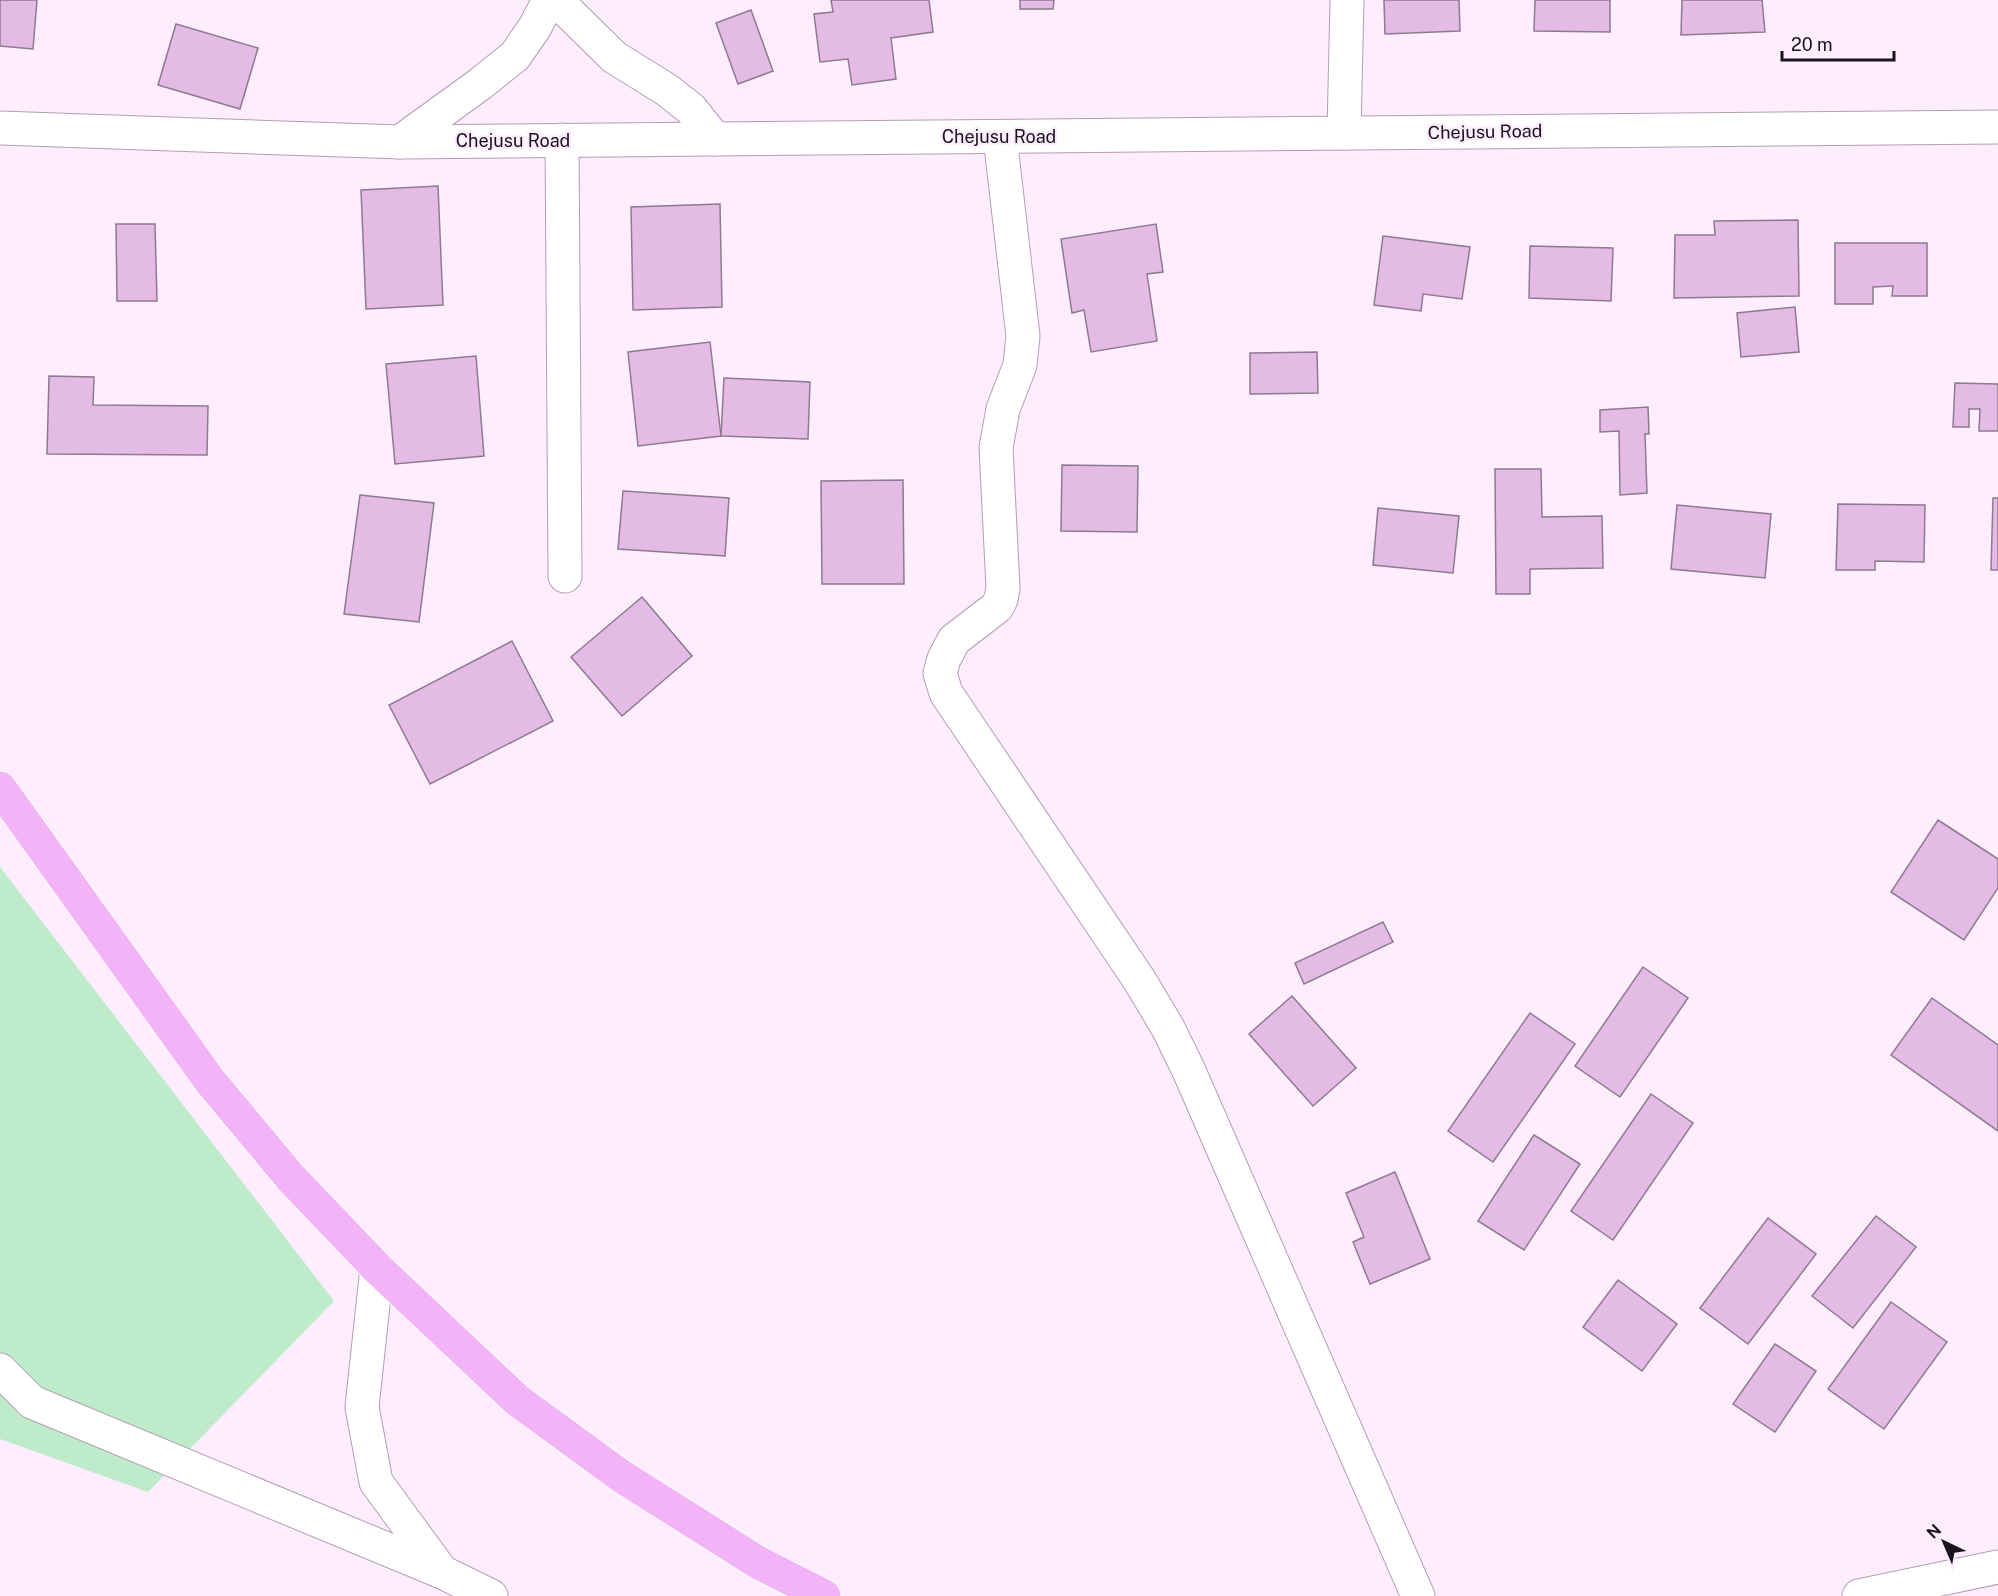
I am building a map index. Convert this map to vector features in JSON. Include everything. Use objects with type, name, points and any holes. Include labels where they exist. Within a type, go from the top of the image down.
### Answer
[{"type":"highway","points":[[0,788],[210,1081],[291,1178],[377,1268],[517,1400],[621,1476],[759,1563],[824,1596]]},
{"type":"street","points":[[400,142],[515,56],[535,27],[549,0]]},
{"type":"street","points":[[556,0],[614,57],[667,90],[691,110],[716,139]]},
{"type":"street","points":[[1344,133],[1347,0]]},
{"type":"street","name":"Chejusu Road","points":[[0,128],[400,142],[1998,127]]},
{"type":"street","points":[[999,137],[1023,336],[1020,365],[1003,409],[996,448],[1002,599],[997,608],[954,640],[940,673],[946,693],[1140,981],[1168,1028],[1189,1071],[1418,1596]]},
{"type":"street","points":[[562,141],[565,576]]},
{"type":"street","points":[[377,1268],[362,1407],[376,1482],[442,1572]]},
{"type":"street","points":[[0,1370],[32,1402],[442,1572],[491,1596]]},
{"type":"street","points":[[1859,1596],[1998,1568]]},
{"type":"green space","points":[[0,867],[334,1301],[148,1492],[0,1439]]},
{"type":"building","points":[[0,0],[37,0],[33,49],[0,46]]},
{"type":"building","points":[[831,0],[929,0],[933,32],[891,38],[896,79],[852,85],[848,59],[820,62],[814,14],[833,12]]},
{"type":"building","points":[[1020,0],[1054,0],[1053,9],[1020,9]]},
{"type":"building","points":[[1384,0],[1459,0],[1460,31],[1385,34]]},
{"type":"building","points":[[1535,0],[1610,0],[1610,32],[1534,31]]},
{"type":"building","points":[[1682,0],[1762,0],[1765,32],[1681,35]]},
{"type":"building","points":[[751,10],[773,71],[738,84],[716,23]]},
{"type":"building","points":[[176,24],[258,48],[240,109],[158,85]]},
{"type":"building","points":[[438,186],[443,305],[366,309],[361,190]]},
{"type":"building","points":[[720,204],[722,307],[633,310],[631,207]]},
{"type":"building","points":[[1798,220],[1799,296],[1674,298],[1675,235],[1715,235],[1714,221]]},
{"type":"building","points":[[116,224],[155,224],[157,301],[117,301]]},
{"type":"building","points":[[1156,224],[1163,272],[1147,274],[1157,341],[1091,352],[1084,310],[1072,313],[1061,239]]},
{"type":"building","points":[[1383,236],[1470,247],[1462,299],[1423,294],[1421,311],[1374,305]]},
{"type":"building","points":[[1835,243],[1927,243],[1927,296],[1892,296],[1893,286],[1873,287],[1873,304],[1835,304]]},
{"type":"building","points":[[1530,246],[1613,248],[1611,301],[1529,298]]},
{"type":"building","points":[[1795,307],[1799,352],[1741,357],[1737,313]]},
{"type":"building","points":[[710,342],[721,436],[638,446],[628,352]]},
{"type":"building","points":[[1317,352],[1318,393],[1250,394],[1250,353]]},
{"type":"building","points":[[476,356],[484,456],[395,464],[386,364]]},
{"type":"building","points":[[49,376],[94,377],[93,405],[208,406],[207,455],[47,454]]},
{"type":"building","points":[[724,378],[810,382],[808,439],[721,436]]},
{"type":"building","points":[[1955,383],[1998,384],[1998,431],[1979,431],[1980,409],[1969,409],[1969,427],[1953,427]]},
{"type":"building","points":[[1648,407],[1649,434],[1645,434],[1647,493],[1620,495],[1619,431],[1600,432],[1600,410]]},
{"type":"building","points":[[1062,465],[1138,466],[1137,532],[1061,531]]},
{"type":"building","points":[[1495,469],[1541,469],[1542,517],[1602,516],[1603,568],[1530,569],[1530,594],[1496,594]]},
{"type":"building","points":[[903,480],[904,584],[822,584],[821,481]]},
{"type":"building","points":[[623,491],[729,498],[725,556],[618,549]]},
{"type":"building","points":[[360,495],[434,503],[419,622],[344,614]]},
{"type":"building","points":[[1993,498],[1998,498],[1998,570],[1991,570]]},
{"type":"building","points":[[1838,504],[1925,505],[1924,562],[1875,561],[1875,570],[1836,570]]},
{"type":"building","points":[[1677,505],[1771,514],[1765,578],[1671,569]]},
{"type":"building","points":[[1378,508],[1459,516],[1453,573],[1373,565]]},
{"type":"building","points":[[642,597],[692,656],[622,716],[571,657]]},
{"type":"building","points":[[512,641],[553,721],[430,784],[389,705]]},
{"type":"building","points":[[1938,820],[1998,859],[1998,888],[1964,940],[1891,892]]},
{"type":"building","points":[[1383,922],[1393,942],[1304,984],[1295,963]]},
{"type":"building","points":[[1643,967],[1688,998],[1620,1097],[1575,1066]]},
{"type":"building","points":[[1292,996],[1356,1068],[1313,1106],[1249,1034]]},
{"type":"building","points":[[1932,998],[1998,1045],[1998,1131],[1891,1055]]},
{"type":"building","points":[[1530,1013],[1575,1044],[1493,1162],[1448,1131]]},
{"type":"building","points":[[1651,1094],[1693,1123],[1613,1240],[1571,1211]]},
{"type":"building","points":[[1534,1135],[1580,1164],[1524,1250],[1478,1221]]},
{"type":"building","points":[[1395,1172],[1430,1259],[1370,1284],[1353,1242],[1364,1237],[1346,1193]]},
{"type":"building","points":[[1876,1216],[1916,1247],[1853,1328],[1812,1296]]},
{"type":"building","points":[[1768,1218],[1816,1254],[1748,1344],[1700,1308]]},
{"type":"building","points":[[1618,1280],[1677,1324],[1642,1371],[1583,1327]]},
{"type":"building","points":[[1891,1302],[1947,1342],[1884,1429],[1828,1389]]},
{"type":"building","points":[[1775,1344],[1816,1371],[1775,1432],[1733,1404]]}]
